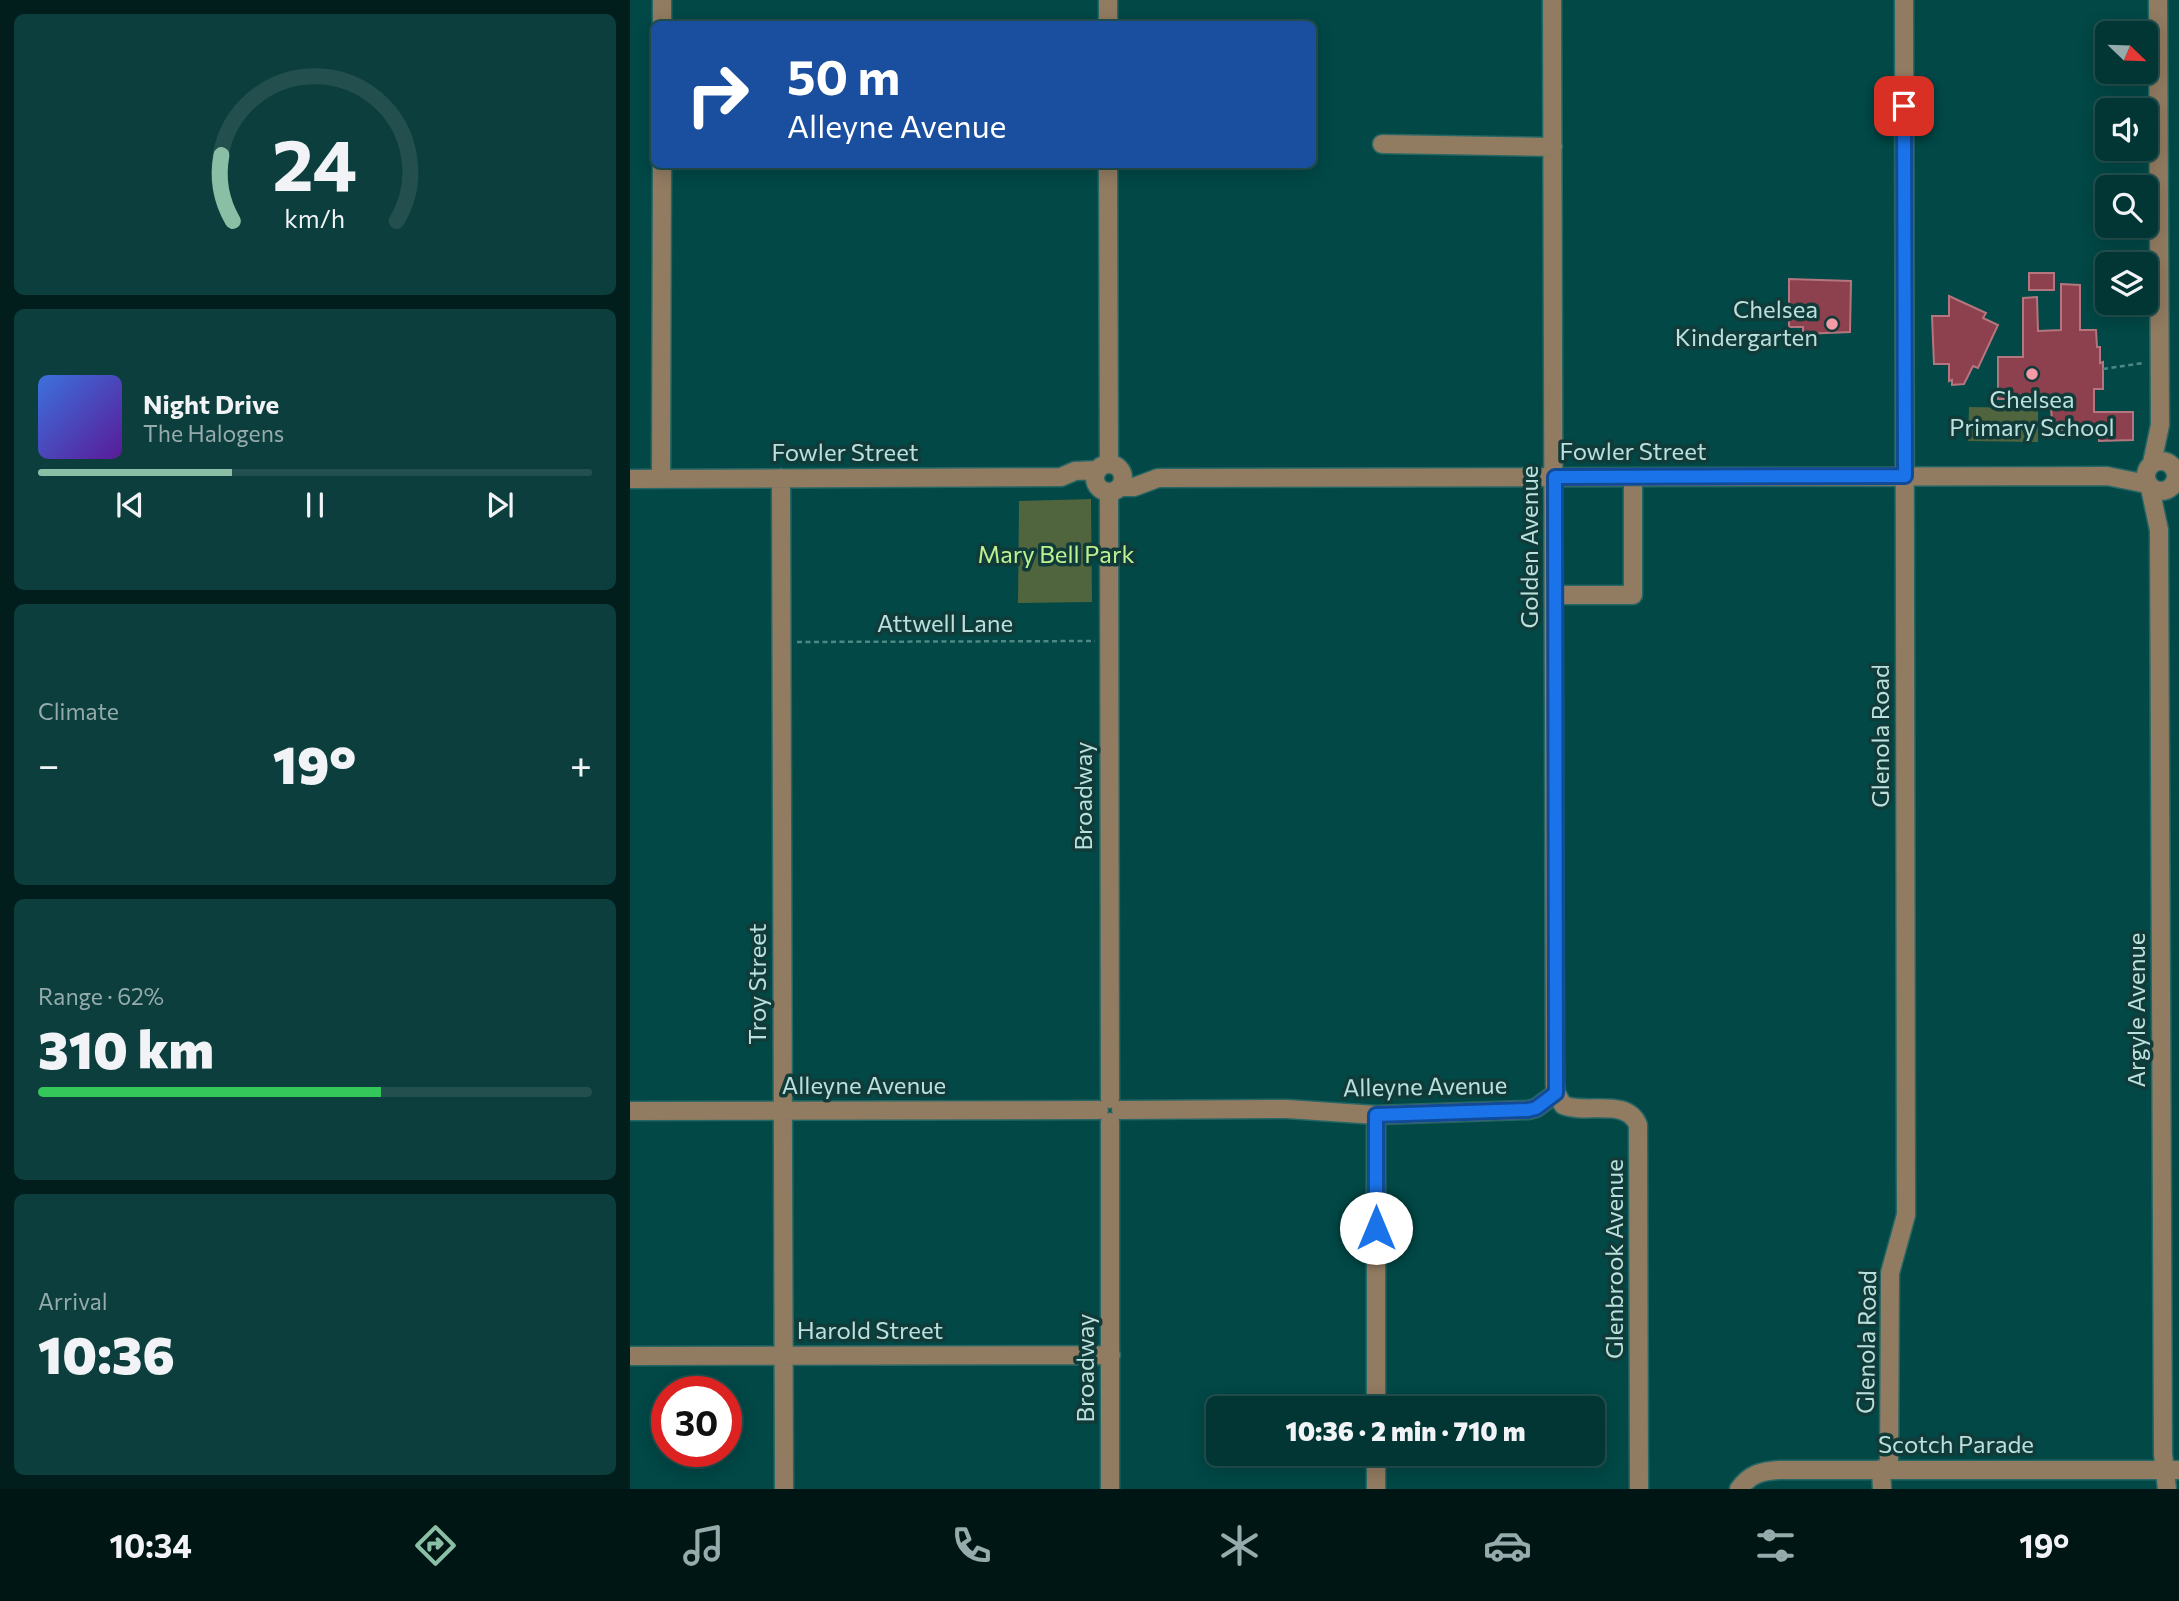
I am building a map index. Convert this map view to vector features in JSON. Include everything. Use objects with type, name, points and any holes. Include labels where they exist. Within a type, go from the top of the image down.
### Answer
[{"type":"street","points":[[662,0],[662,21]]},
{"type":"street","points":[[1108,0],[1108,21]]},
{"type":"street","name":"Golden Avenue","points":[[1552,0],[1556,1093]]},
{"type":"street","name":"Glenola Road","points":[[1888,1469],[1890,1273],[1906,1215],[1904,0]]},
{"type":"street","name":"Argyle Avenue","points":[[2158,0],[2160,425],[2164,476],[2159,530],[2171,1470],[2167,1489]]},
{"type":"street","points":[[1382,144],[1553,147]]},
{"type":"street","points":[[661,478],[662,168]]},
{"type":"street","name":"Broadway","points":[[1108,168],[1111,1489]]},
{"type":"street","name":"Fowler Street","points":[[630,479],[1061,477],[1075,471],[1109,478],[1141,470],[1158,478],[2164,476]]},
{"type":"street","points":[[1555,595],[1633,596],[1633,477]]},
{"type":"street","name":"Troy Street","points":[[781,478],[784,1489]]},
{"type":"street","name":"Alleyne Avenue","points":[[630,1111],[1287,1109],[1376,1115],[1528,1110],[1536,1108],[1556,1093]]},
{"type":"street","name":"Glenbrook Avenue","points":[[1556,1093],[1563,1105],[1575,1109],[1625,1110],[1633,1115],[1638,1125],[1639,1489]]},
{"type":"street","points":[[1376,1115],[1376,1396]]},
{"type":"street","name":"Harold Street","points":[[630,1356],[1111,1355]]},
{"type":"street","points":[[1376,1466],[1376,1489]]},
{"type":"street","points":[[1882,1489],[1888,1469]]},
{"type":"street","points":[[1888,1469],[1893,1489]]},
{"type":"street","name":"Scotch Parade","points":[[1739,1489],[1747,1479],[1763,1471],[2171,1470]]},
{"type":"path","points":[[2103,369],[2144,363]]},
{"type":"path","name":"Attwell Lane","points":[[782,642],[1108,641]]},
{"type":"green space","points":[[1969,407],[2038,408],[2038,442],[1968,441]]},
{"type":"green space","name":"Mary Bell Park","points":[[1091,499],[1092,602],[1018,603],[1019,501]]},
{"type":"building","points":[[2029,273],[2054,273],[2054,290],[2029,290]]},
{"type":"building","points":[[1789,279],[1851,281],[1850,332],[1803,334],[1803,327],[1789,327]]},
{"type":"building","points":[[2061,284],[2080,285],[2080,330],[2096,330],[2100,363],[2103,362],[2103,389],[2094,389],[2094,412],[2133,412],[2133,440],[2099,441],[2099,434],[2090,434],[2090,431],[2056,431],[2056,424],[2052,424],[2051,405],[2040,405],[2040,399],[1998,399],[1998,357],[2023,357],[2023,298],[2037,297],[2038,331],[2061,330]]},
{"type":"building","points":[[1949,296],[1986,313],[1983,318],[1998,325],[1978,368],[1973,366],[1964,384],[1952,385],[1952,380],[1949,381],[1949,364],[1934,364],[1932,316],[1949,316]]},
{"type":"place","name":"Chelsea Kindergarten","points":[[1832,324]]},
{"type":"place","name":"Chelsea Primary School","points":[[2032,374]]},
{"type":"route","points":[[1376,1228],[1376,1115],[1528,1110],[1536,1108],[1556,1093],[1555,477],[1905,476],[1904,106]]}]
